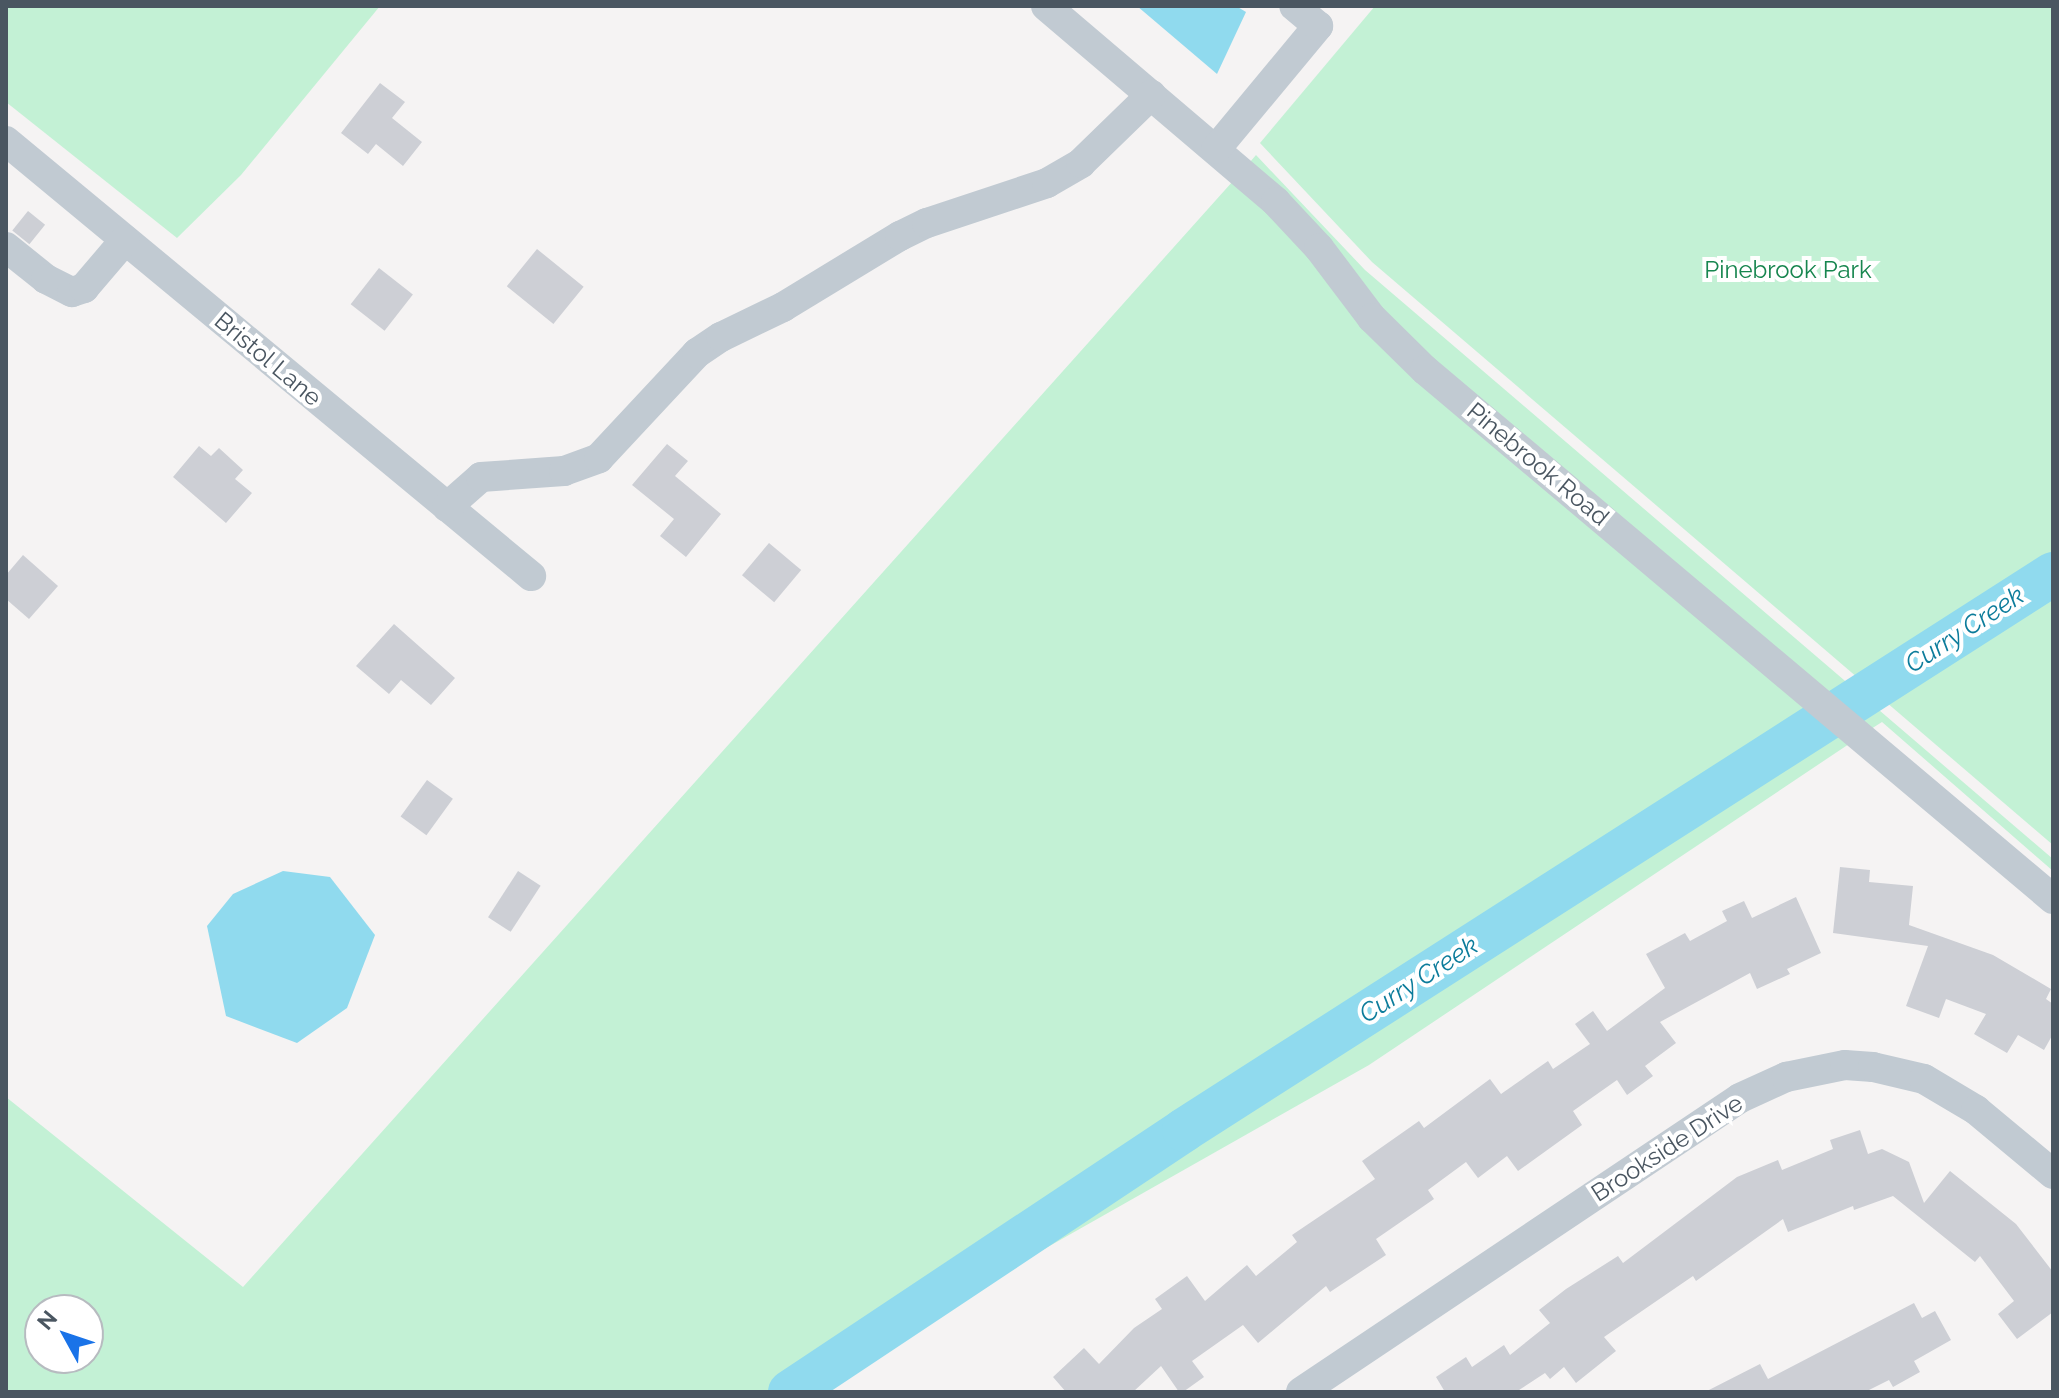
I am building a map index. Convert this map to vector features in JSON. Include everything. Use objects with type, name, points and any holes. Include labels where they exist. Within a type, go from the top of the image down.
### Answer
[{"type":"street","name":"Pinebrook Road","points":[[1046,6],[1216,149],[1300,226],[1372,318],[1406,352],[2053,899]]},
{"type":"street","points":[[1216,149],[1318,26],[1294,6]]},
{"type":"street","points":[[447,507],[481,477],[564,471],[599,458],[697,353],[721,337],[783,307],[913,230],[1047,183],[1081,163],[1151,95]]},
{"type":"street","name":"Bristol Lane","points":[[9,152],[125,240],[531,576]]},
{"type":"street","points":[[6,247],[53,284],[72,292],[84,288],[125,240]]},
{"type":"street","name":"Brookside Drive","points":[[1301,1392],[1740,1098],[1786,1077],[1845,1065],[1873,1067],[1924,1079],[1976,1110],[2053,1174]]},
{"type":"green space","points":[[6,6],[380,6],[241,175],[177,238],[6,102]]},
{"type":"green space","name":"Pinebrook Park","points":[[1375,6],[2053,6],[2053,845],[1372,262],[1260,143]]},
{"type":"green space","points":[[1256,155],[1365,270],[2053,859],[2053,871],[1882,722],[1871,729],[1414,343],[1250,162]]},
{"type":"green space","points":[[1233,181],[1849,744],[1369,1065],[905,1328],[809,1392],[6,1392],[6,1097],[243,1287]]},
{"type":"water","points":[[1137,6],[1236,6],[1246,12],[1217,74]]},
{"type":"water","points":[[283,871],[330,877],[375,935],[347,1008],[297,1043],[226,1016],[207,926],[233,894]]},
{"type":"building","points":[[380,83],[405,102],[392,118],[422,142],[403,166],[376,144],[368,154],[341,133]]},
{"type":"building","points":[[28,211],[45,225],[29,244],[12,230]]},
{"type":"building","points":[[537,249],[584,287],[553,324],[507,286]]},
{"type":"building","points":[[379,268],[413,294],[385,331],[351,304]]},
{"type":"building","points":[[667,444],[688,461],[675,476],[721,514],[686,557],[660,536],[674,519],[632,485]]},
{"type":"building","points":[[199,446],[211,456],[219,448],[243,470],[235,479],[252,493],[226,523],[173,477]]},
{"type":"building","points":[[769,543],[801,570],[774,602],[742,575]]},
{"type":"building","points":[[23,555],[58,586],[29,619],[6,599],[6,575]]},
{"type":"building","points":[[394,624],[455,678],[431,705],[401,680],[389,694],[356,666]]},
{"type":"building","points":[[427,780],[453,799],[426,835],[401,816]]},
{"type":"building","points":[[1840,867],[1870,870],[1869,882],[1913,886],[1909,925],[1993,955],[2051,989],[2046,999],[2053,1004],[2053,1034],[2044,1050],[2018,1035],[2007,1053],[1974,1034],[1986,1014],[1946,999],[1939,1018],[1906,1006],[1928,946],[1833,933]]},
{"type":"building","points":[[518,871],[541,886],[511,932],[488,917]]},
{"type":"building","points":[[1796,897],[1821,953],[1787,969],[1790,974],[1757,989],[1750,973],[1660,1022],[1676,1043],[1645,1066],[1653,1076],[1627,1095],[1617,1080],[1573,1111],[1582,1125],[1518,1171],[1507,1156],[1478,1178],[1466,1162],[1428,1190],[1434,1199],[1376,1239],[1386,1255],[1330,1292],[1326,1286],[1258,1343],[1243,1325],[1192,1361],[1204,1377],[1183,1392],[1179,1392],[1161,1366],[1133,1392],[1066,1392],[1053,1377],[1084,1348],[1099,1364],[1134,1328],[1162,1309],[1155,1299],[1187,1276],[1205,1301],[1247,1265],[1256,1276],[1297,1242],[1292,1235],[1375,1179],[1362,1161],[1419,1121],[1424,1128],[1490,1079],[1501,1094],[1548,1061],[1553,1069],[1590,1044],[1575,1024],[1593,1011],[1607,1031],[1665,988],[1646,954],[1685,933],[1690,941],[1727,921],[1722,911],[1744,901],[1752,918]]},
{"type":"building","points":[[1860,1130],[1868,1154],[1882,1149],[1909,1162],[1924,1203],[1950,1171],[2016,1224],[2053,1272],[2053,1312],[2017,1339],[1998,1314],[2014,1301],[1980,1256],[1975,1262],[1893,1196],[1854,1210],[1853,1206],[1788,1232],[1783,1219],[1696,1281],[1693,1276],[1604,1337],[1616,1351],[1576,1383],[1564,1367],[1550,1379],[1545,1373],[1516,1392],[1445,1392],[1436,1377],[1466,1357],[1472,1367],[1504,1345],[1510,1355],[1550,1323],[1539,1310],[1618,1256],[1623,1263],[1737,1177],[1778,1160],[1782,1170],[1833,1149],[1830,1140]]},
{"type":"building","points":[[1914,1303],[1922,1318],[1935,1311],[1951,1340],[1914,1361],[1920,1372],[1893,1387],[1889,1380],[1865,1392],[1705,1392],[1760,1364],[1768,1379]]},
{"type":"waterway","name":"Curry Creek","points":[[790,1392],[1184,1130],[2053,574]]}]
